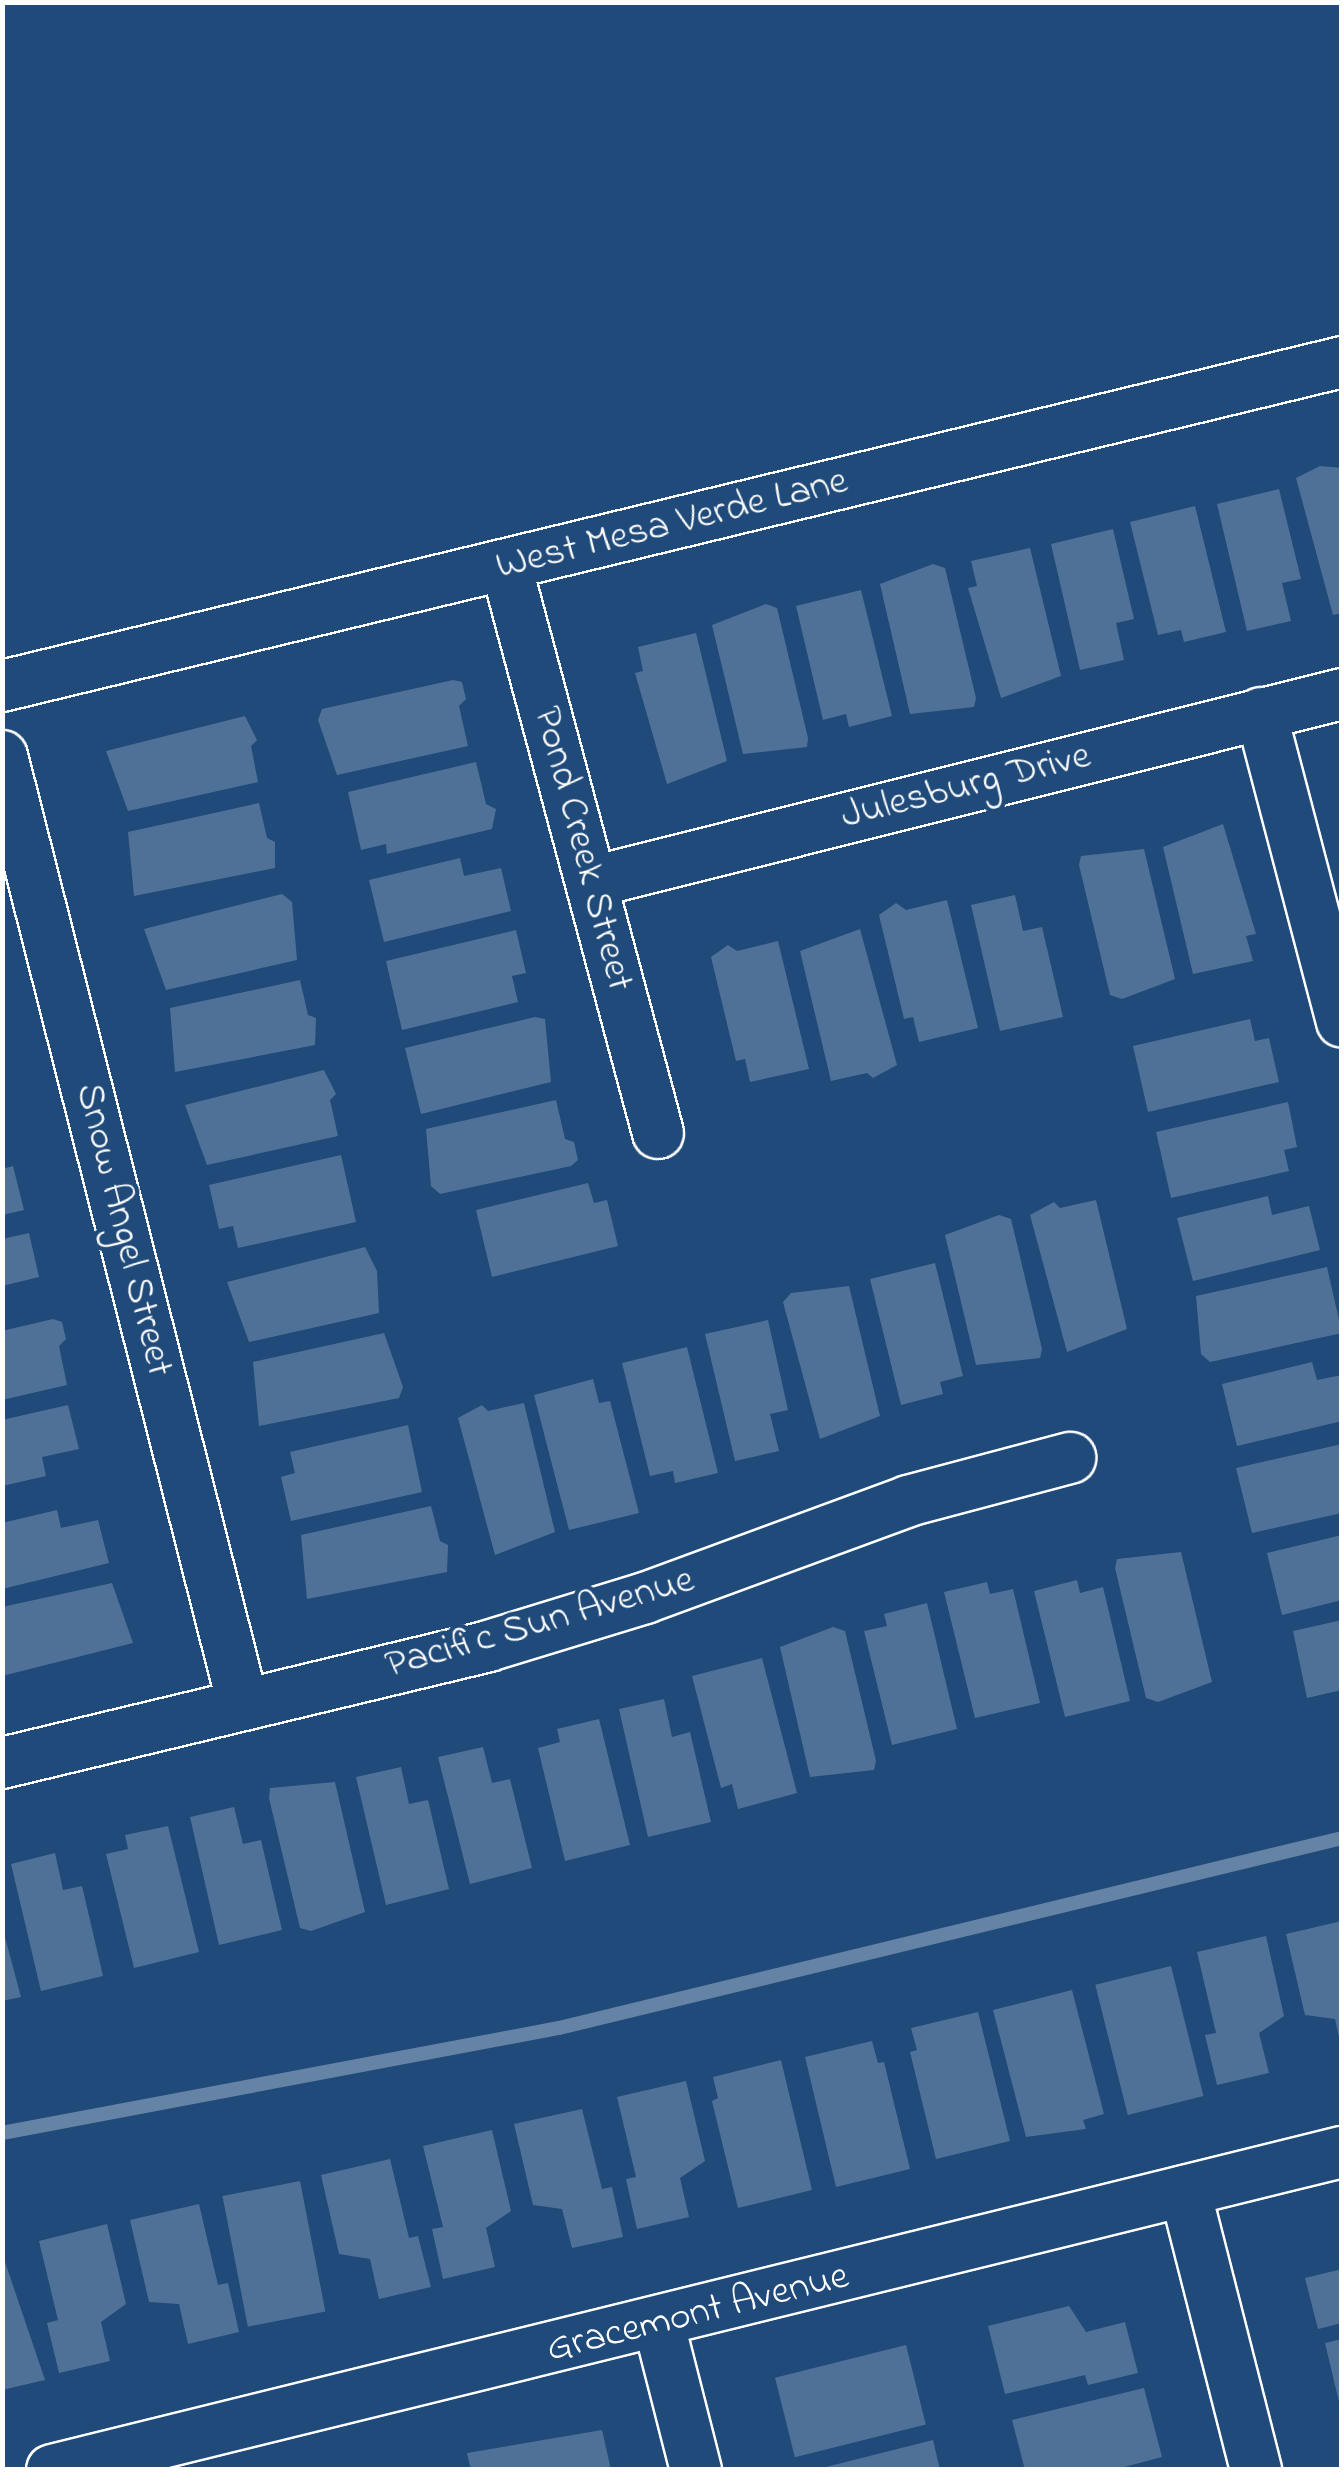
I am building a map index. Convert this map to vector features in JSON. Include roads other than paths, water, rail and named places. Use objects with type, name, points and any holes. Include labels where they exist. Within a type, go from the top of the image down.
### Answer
[{"type":"street","name":"West Mesa Verde Lane","points":[[2,686],[1342,362]]},
{"type":"street","name":"Pond Creek Street","points":[[506,566],[658,1133]]},
{"type":"street","name":"Julesburg Drive","points":[[592,882],[1342,694]]},
{"type":"street","points":[[1261,712],[1342,1022]]},
{"type":"street","name":"Snow Angel Street","points":[[2,756],[243,1704]]},
{"type":"street","name":"Pacific Sun Avenue","points":[[2,1763],[488,1646],[645,1598],[908,1500],[1070,1458]]},
{"type":"street","name":"Gracemont Avenue","points":[[52,2470],[144,2458],[1342,2152]]},
{"type":"street","points":[[1185,2191],[1256,2470]]},
{"type":"street","points":[[659,2325],[696,2470]]},
{"type":"waterway","points":[[2,2133],[559,2028],[1342,1838]]}]
